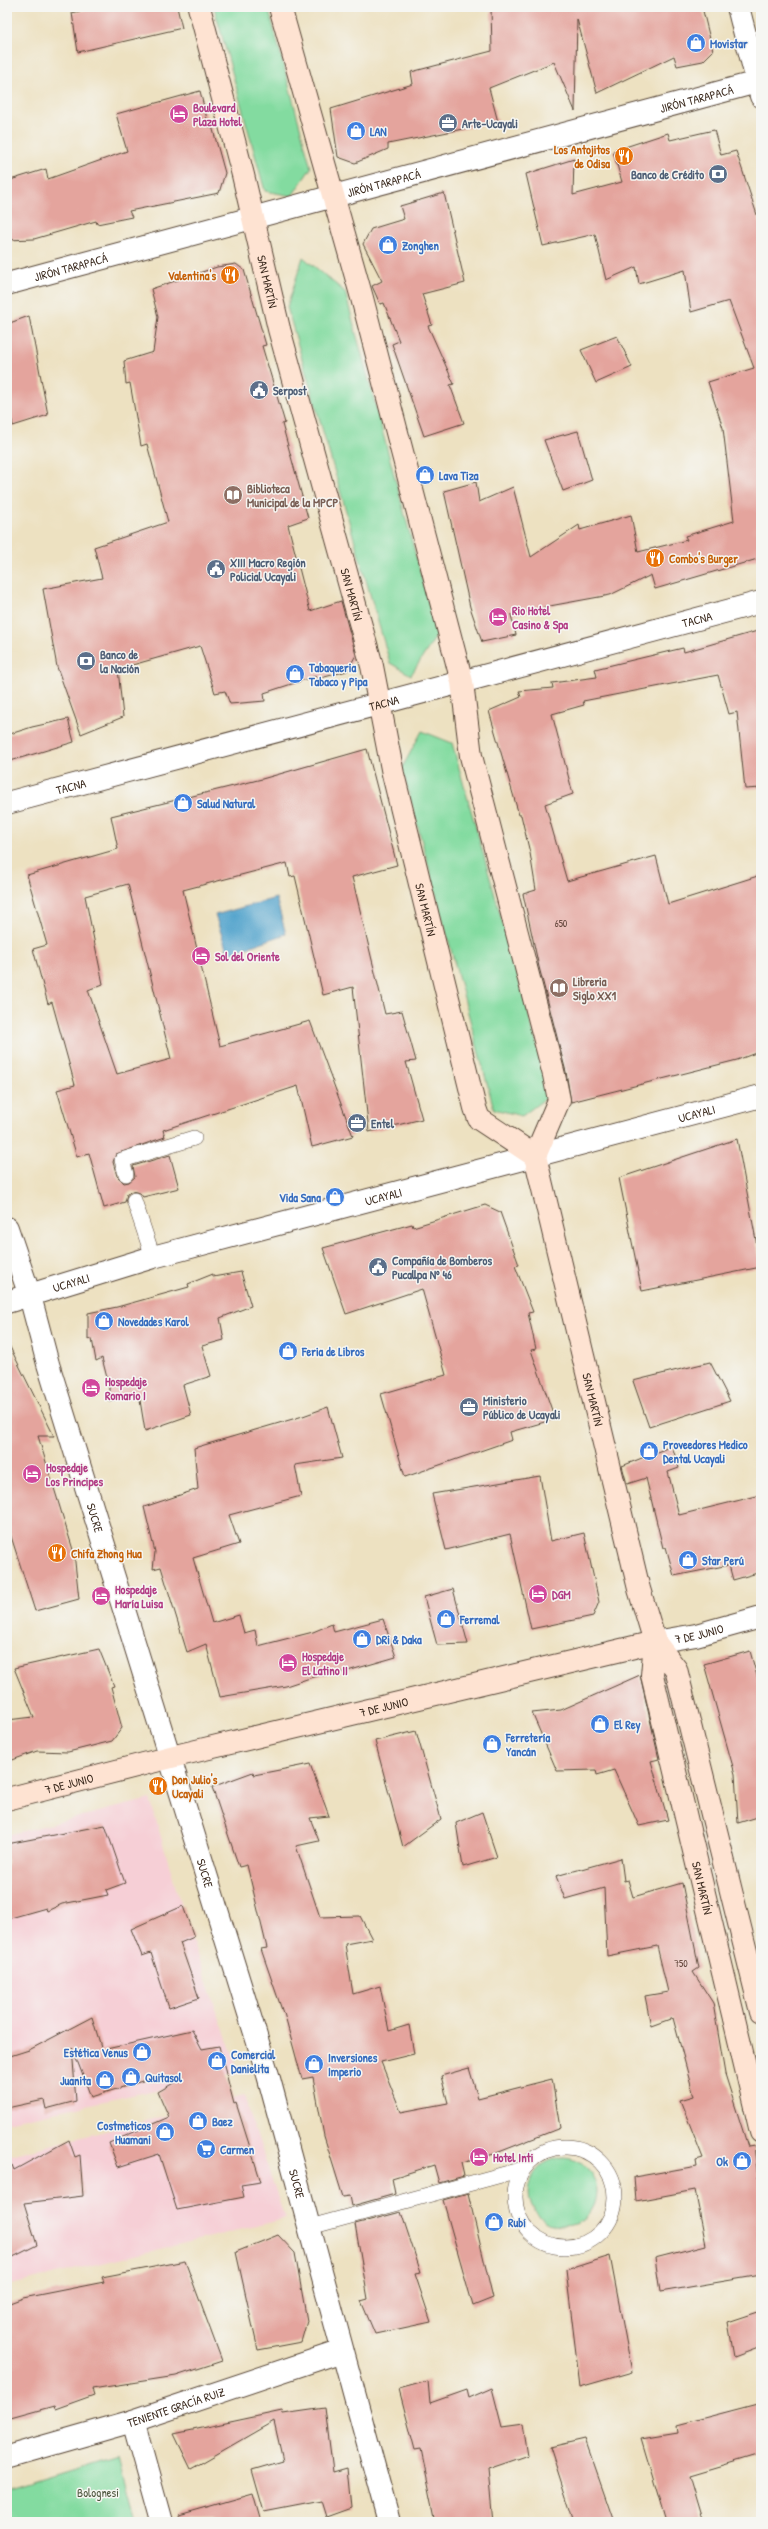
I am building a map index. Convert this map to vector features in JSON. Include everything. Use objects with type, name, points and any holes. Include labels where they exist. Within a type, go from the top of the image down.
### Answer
[{"type":"main road","name":"SAN MARTÍN","points":[[199,7],[254,218],[278,329],[372,666],[379,705],[475,1108],[479,1119],[535,1156],[639,1589],[656,1642],[676,1669],[761,2012]]},
{"type":"main road","points":[[280,7],[362,298],[462,682],[470,756],[559,1100],[535,1156]]},
{"type":"main road","name":"SAN MARTÍN","points":[[656,1642],[652,1675],[760,2124]]},
{"type":"main road","name":"7 DE JUNIO","points":[[7,1799],[171,1757],[656,1642]]},
{"type":"street","points":[[738,7],[760,87]]},
{"type":"street","name":"JIRÓN TARAPACÁ","points":[[7,284],[254,218],[760,87]]},
{"type":"street","name":"TACNA","points":[[7,803],[761,602]]},
{"type":"street","name":"UCAYALI","points":[[7,1302],[153,1257],[761,1096]]},
{"type":"street","name":"SUCRE","points":[[7,1228],[30,1296],[51,1371],[268,2075],[389,2522]]},
{"type":"street","name":"7 DE JUNIO","points":[[656,1642],[696,1635],[761,1617]]},
{"type":"street","name":"TENIENTE GRACÍA RUIZ","points":[[7,2457],[132,2421],[342,2352]]},
{"type":"street","points":[[132,2421],[161,2522]]},
{"type":"lane","points":[[126,1174],[122,1160],[194,1138]]},
{"type":"lane","points":[[134,1200],[153,1257]]},
{"type":"lane","points":[[310,2227],[523,2169],[534,2157],[549,2149],[560,2147],[581,2149],[596,2157],[607,2169],[614,2184],[615,2201],[610,2217],[601,2231],[588,2241],[572,2246],[556,2246],[540,2241],[527,2230],[518,2216],[515,2200],[516,2184],[523,2169]]},
{"type":"shaded area","points":[[150,1799],[188,1930],[239,2072],[7,2122],[7,1835]]},
{"type":"shaded area","points":[[244,2096],[285,2219],[7,2286],[7,2156]]},
{"type":"green space","points":[[214,7],[268,7],[311,168],[292,196],[265,191]]},
{"type":"green space","points":[[303,257],[345,292],[437,635],[411,675],[390,663],[287,307]]},
{"type":"green space","points":[[422,731],[452,743],[551,1094],[522,1116],[494,1109],[402,768]]},
{"type":"green space","points":[[563,2158],[576,2160],[587,2168],[595,2179],[597,2192],[595,2205],[587,2216],[576,2224],[563,2226],[550,2224],[539,2216],[531,2205],[529,2192],[531,2179],[539,2168],[550,2160]]},
{"type":"green space","name":"Bolognesi","points":[[118,2456],[136,2522],[7,2522],[7,2490]]},
{"type":"water","points":[[276,898],[286,934],[228,954],[215,915]]},
{"type":"building","points":[[97,7],[177,7],[182,28],[78,52],[72,13]]},
{"type":"building","points":[[491,7],[702,7],[713,51],[703,61],[677,66],[674,56],[597,93],[577,19],[575,111],[554,62],[489,88],[498,122],[388,144],[388,149],[355,163],[338,157],[331,109],[413,84],[411,72],[492,51]]},
{"type":"building","points":[[200,91],[209,127],[212,126],[225,173],[219,193],[129,211],[132,217],[97,224],[96,221],[34,239],[7,240],[7,181],[46,169],[48,179],[127,151],[116,114]]},
{"type":"building","points":[[714,130],[721,155],[736,151],[761,227],[761,558],[655,589],[651,575],[610,595],[544,607],[544,609],[511,615],[516,635],[482,642],[470,607],[444,491],[476,482],[479,502],[513,487],[531,557],[579,525],[580,530],[631,515],[638,552],[687,540],[685,536],[734,521],[723,428],[708,382],[754,368],[729,301],[691,312],[685,270],[639,284],[636,267],[606,280],[595,234],[543,246],[526,174],[574,159],[573,195],[622,182],[613,151],[668,133],[670,140]]},
{"type":"building","points":[[444,193],[465,283],[422,294],[432,325],[428,326],[454,384],[450,385],[464,423],[424,436],[392,344],[399,341],[384,303],[380,304],[372,286],[382,281],[363,244],[371,229],[404,219],[400,206]]},
{"type":"building","points":[[236,264],[244,270],[266,345],[262,346],[285,423],[282,424],[308,518],[288,525],[310,611],[341,601],[356,655],[347,671],[317,679],[316,676],[264,693],[265,701],[230,704],[225,691],[215,693],[200,646],[118,669],[123,717],[81,734],[57,667],[43,589],[102,578],[94,547],[168,522],[147,444],[141,446],[130,383],[126,384],[124,361],[153,352],[158,317],[151,289],[217,267]]},
{"type":"building","points":[[29,316],[48,415],[13,426],[12,420],[7,421],[7,324]]},
{"type":"building","points":[[617,336],[632,367],[596,383],[581,350]]},
{"type":"building","points":[[578,431],[592,480],[563,491],[544,440]]},
{"type":"building","points":[[761,630],[761,788],[745,789],[737,712],[729,714],[718,675],[583,701],[584,705],[552,714],[573,794],[545,804],[567,881],[656,856],[668,904],[761,875],[761,1051],[737,1060],[571,1102],[566,1072],[539,967],[523,894],[536,890],[530,853],[521,815],[519,815],[489,711],[521,697],[519,691],[553,688],[552,683],[597,677],[595,669],[683,648],[684,652]]},
{"type":"building","points":[[68,719],[74,742],[7,762],[7,735],[32,727]]},
{"type":"building","points":[[367,749],[397,865],[352,877],[385,1014],[402,1011],[416,1061],[406,1062],[422,1119],[369,1132],[353,987],[323,995],[295,876],[290,877],[287,863],[183,890],[220,1046],[310,1021],[353,1136],[312,1147],[298,1086],[163,1130],[165,1137],[116,1154],[113,1162],[117,1176],[124,1183],[129,1182],[135,1177],[133,1166],[170,1155],[179,1188],[143,1197],[140,1193],[132,1191],[127,1194],[125,1202],[104,1208],[89,1153],[77,1157],[57,1090],[75,1085],[52,1002],[48,1004],[33,949],[47,945],[27,875],[118,849],[111,816],[262,779]],"holes":[[[128,884],[171,1059],[117,1074],[88,990],[103,984],[85,896]]]},
{"type":"building","points":[[737,1139],[761,1267],[642,1291],[619,1178]]},
{"type":"building","points":[[485,1205],[500,1212],[519,1265],[515,1266],[533,1312],[528,1313],[536,1349],[531,1350],[555,1419],[510,1432],[512,1440],[405,1477],[381,1394],[446,1375],[422,1289],[346,1314],[323,1248],[412,1224],[413,1227]]},
{"type":"building","points":[[241,1272],[251,1306],[220,1318],[224,1340],[202,1346],[211,1376],[183,1385],[191,1415],[145,1431],[139,1394],[109,1401],[109,1386],[102,1358],[96,1361],[92,1339],[88,1340],[88,1313],[117,1307],[189,1287],[188,1284],[213,1274],[213,1277]]},
{"type":"building","points":[[7,1341],[54,1436],[38,1436],[74,1553],[79,1599],[35,1611],[7,1524]]},
{"type":"building","points":[[710,1362],[730,1401],[649,1427],[633,1381]]},
{"type":"building","points":[[328,1407],[342,1458],[295,1465],[301,1496],[229,1515],[239,1544],[193,1558],[212,1623],[239,1615],[244,1633],[255,1630],[258,1646],[313,1632],[332,1624],[334,1632],[383,1619],[396,1657],[344,1672],[316,1676],[286,1686],[220,1697],[206,1644],[187,1652],[161,1567],[153,1569],[155,1552],[144,1507],[198,1489],[194,1448],[303,1416]]},
{"type":"building","points":[[672,1446],[679,1468],[668,1472],[679,1515],[761,1495],[761,1572],[733,1580],[729,1565],[674,1576],[666,1547],[663,1548],[646,1478],[627,1484],[622,1466]]},
{"type":"building","points":[[540,1476],[551,1541],[584,1533],[599,1602],[593,1616],[531,1629],[510,1534],[446,1550],[432,1494]]},
{"type":"building","points":[[453,1589],[468,1644],[437,1645],[424,1597]]},
{"type":"building","points":[[99,1649],[114,1686],[111,1687],[122,1728],[112,1741],[68,1752],[37,1751],[7,1762],[7,1720],[34,1717],[14,1668]]},
{"type":"building","points":[[750,1651],[761,1690],[761,1816],[738,1823],[735,1774],[704,1664]]},
{"type":"building","points":[[640,1675],[659,1759],[651,1761],[668,1820],[639,1826],[614,1770],[597,1775],[596,1770],[557,1771],[532,1713],[561,1710]]},
{"type":"building","points":[[416,1731],[441,1819],[403,1847],[375,1741]]},
{"type":"building","points":[[310,1764],[329,1816],[310,1818],[319,1841],[296,1846],[320,1917],[360,1916],[372,1939],[345,1944],[353,1994],[380,1986],[389,2031],[409,2025],[414,2054],[381,2062],[401,2112],[448,2103],[441,2076],[469,2068],[478,2098],[552,2079],[560,2128],[494,2154],[461,2163],[464,2176],[439,2183],[434,2165],[392,2178],[395,2194],[352,2206],[350,2196],[343,2197],[324,2136],[313,2077],[302,2079],[284,2013],[261,1949],[267,1948],[247,1865],[239,1867],[212,1787],[253,1772],[254,1775]]},
{"type":"building","points":[[482,1812],[497,1857],[463,1867],[456,1823]]},
{"type":"building","points":[[105,1825],[125,1883],[106,1890],[108,1895],[62,1904],[47,1911],[46,1908],[7,1919],[7,1844]]},
{"type":"building","points":[[621,1858],[624,1881],[628,1880],[633,1897],[682,1883],[699,1968],[693,1972],[713,2003],[725,2074],[748,2147],[754,2146],[758,2178],[761,2178],[761,2275],[660,2292],[655,2258],[706,2245],[695,2190],[636,2201],[634,2177],[697,2166],[696,2160],[703,2158],[680,2100],[694,2096],[673,2018],[651,2026],[645,1996],[668,1992],[657,1946],[607,1956],[604,1888],[565,1899],[556,1876]]},
{"type":"building","points":[[183,1906],[194,1937],[180,1943],[199,1998],[169,2008],[151,1953],[142,1956],[131,1929]]},
{"type":"building","points":[[92,2017],[102,2050],[192,2030],[202,2049],[219,2046],[234,2104],[236,2103],[261,2182],[241,2185],[244,2197],[177,2210],[159,2154],[118,2167],[109,2143],[169,2117],[158,2092],[177,2081],[175,2075],[153,2081],[152,2078],[91,2097],[72,2047],[76,2101],[46,2109],[44,2100],[7,2108],[7,2057],[29,2050]]},
{"type":"building","points":[[69,2140],[75,2157],[80,2155],[83,2196],[24,2203],[37,2245],[7,2260],[7,2166],[12,2165],[14,2170]]},
{"type":"building","points":[[468,2193],[493,2298],[473,2306],[443,2200]]},
{"type":"building","points":[[401,2212],[421,2273],[415,2274],[431,2322],[375,2334],[361,2301],[368,2299],[355,2224]]},
{"type":"building","points":[[278,2235],[295,2253],[307,2321],[301,2342],[258,2350],[236,2252]]},
{"type":"building","points":[[610,2256],[632,2372],[580,2387],[566,2270]]},
{"type":"building","points":[[185,2261],[222,2361],[176,2376],[92,2389],[94,2395],[55,2409],[54,2406],[7,2419],[7,2304],[23,2298],[104,2282],[102,2277]]},
{"type":"building","points":[[761,2311],[761,2347],[734,2357],[728,2322]]},
{"type":"building","points":[[428,2381],[430,2403],[467,2390],[469,2398],[492,2388],[502,2427],[524,2424],[529,2455],[488,2469],[493,2522],[436,2522],[421,2449],[415,2450],[399,2389]]},
{"type":"building","points":[[761,2403],[761,2454],[690,2475],[704,2522],[666,2522],[641,2438],[678,2432],[677,2425]]},
{"type":"building","points":[[325,2408],[333,2472],[347,2468],[351,2508],[326,2517],[321,2501],[264,2512],[252,2470],[283,2461],[274,2421],[191,2469],[174,2434],[282,2411],[283,2414]]},
{"type":"building","points":[[585,2439],[614,2522],[574,2522],[550,2447]]},
{"type":"building","points":[[253,2494],[261,2522],[180,2522],[179,2515]]},
{"type":"place","name":"Movistar","points":[[696,43]]},
{"type":"place","name":"Boulevard Plaza Hotel","points":[[179,114]]},
{"type":"place","name":"Arte-Ucayali","points":[[448,123]]},
{"type":"place","name":"LAN","points":[[356,131]]},
{"type":"place","name":"Los Antojitos de Odisa","points":[[624,156]]},
{"type":"place","name":"Banco de Crédito","points":[[718,174]]},
{"type":"place","name":"Zonghen","points":[[388,245]]},
{"type":"place","name":"Valentina's","points":[[230,275]]},
{"type":"place","name":"Serpost","points":[[259,390]]},
{"type":"place","name":"Lava Tiza","points":[[425,475]]},
{"type":"place","name":"Biblioteca Municipal de la MPCP","points":[[233,495]]},
{"type":"place","name":"Combo's Burger","points":[[655,558]]},
{"type":"place","name":"XIII Macro Región Policial Ucayali","points":[[216,569]]},
{"type":"place","name":"Rio Hotel Casino & Spa","points":[[498,617]]},
{"type":"place","name":"Banco de la Nación","points":[[86,661]]},
{"type":"place","name":"Tabaqueria Tabaco y Pipa","points":[[295,674]]},
{"type":"place","name":"Salud Natural","points":[[183,803]]},
{"type":"place","name":"Sol del Oriente","points":[[201,956]]},
{"type":"place","name":"Libreria Siglo XX1","points":[[559,988]]},
{"type":"place","name":"Entel","points":[[357,1123]]},
{"type":"place","name":"Vida Sana","points":[[335,1197]]},
{"type":"place","name":"Compañía de Bomberos Pucallpa Nº 46","points":[[378,1267]]},
{"type":"place","name":"Novedades Karol","points":[[104,1321]]},
{"type":"place","name":"Feria de Libros","points":[[288,1351]]},
{"type":"place","name":"Hospedaje Romario I","points":[[91,1388]]},
{"type":"place","name":"Ministerio Público de Ucayali","points":[[469,1407]]},
{"type":"place","name":"Proveedores Medico Dental Ucayali","points":[[649,1451]]},
{"type":"place","name":"Hospedaje Los Principes","points":[[32,1474]]},
{"type":"place","name":"Chifa Zhong Hua","points":[[57,1553]]},
{"type":"place","name":"Star Perú","points":[[688,1560]]},
{"type":"place","name":"DGM","points":[[538,1594]]},
{"type":"place","name":"Hospedaje María Luisa","points":[[101,1596]]},
{"type":"place","name":"Ferremal","points":[[446,1619]]},
{"type":"place","name":"DRi & Daka","points":[[362,1639]]},
{"type":"place","name":"Hospedaje El Latino II","points":[[288,1663]]},
{"type":"place","name":"El Rey","points":[[600,1724]]},
{"type":"place","name":"Ferretería Yancán","points":[[492,1744]]},
{"type":"place","name":"Don Julio's Ucayali","points":[[158,1786]]},
{"type":"place","name":"Estética Venus","points":[[142,2052]]},
{"type":"place","name":"Comercial Danielita","points":[[217,2061]]},
{"type":"place","name":"Inversiones Imperio","points":[[314,2064]]},
{"type":"place","name":"Quitasol","points":[[131,2077]]},
{"type":"place","name":"Juanita","points":[[105,2080]]},
{"type":"place","name":"Baez","points":[[198,2121]]},
{"type":"place","name":"Costmeticos Huamani","points":[[165,2132]]},
{"type":"place","name":"Carmen","points":[[206,2149]]},
{"type":"place","name":"Hotel Inti","points":[[479,2157]]},
{"type":"place","name":"Ok","points":[[742,2161]]},
{"type":"place","name":"Rubí","points":[[494,2222]]}]
